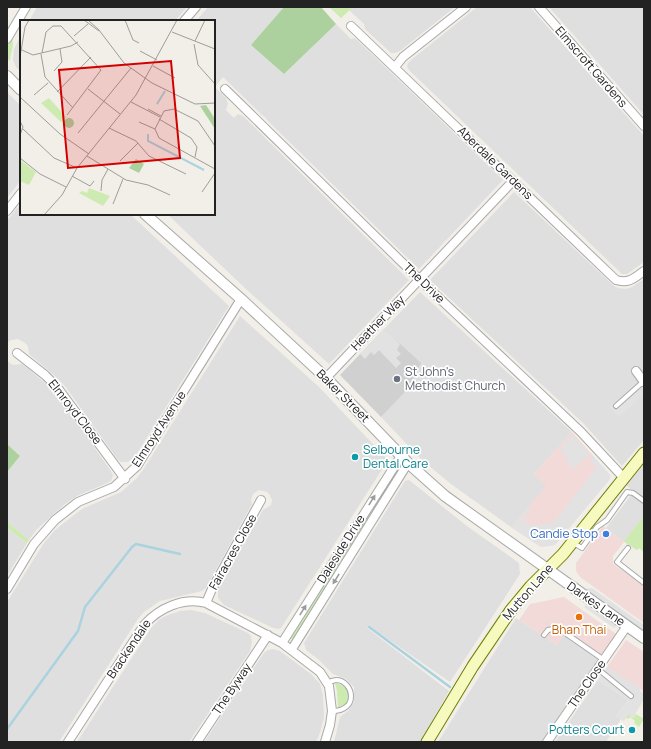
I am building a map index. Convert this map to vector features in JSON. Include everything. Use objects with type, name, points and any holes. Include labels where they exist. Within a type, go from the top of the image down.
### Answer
[{"type":"main road","name":"Mutton Lane","points":[[427,742],[473,666],[508,613],[531,586],[573,542],[593,524],[620,481],[644,453]]},
{"type":"street","points":[[7,39],[26,7]]},
{"type":"street","points":[[185,20],[196,7]]},
{"type":"street","points":[[395,67],[403,57],[466,7]]},
{"type":"street","name":"Elmscroft Gardens","points":[[539,7],[644,126]]},
{"type":"street","name":"Aberdale Gardens","points":[[351,26],[616,280],[623,282],[631,280],[644,271]]},
{"type":"street","points":[[7,76],[20,89]]},
{"type":"street","name":"The Drive","points":[[225,89],[420,280],[581,432],[620,481]]},
{"type":"street","name":"Heather Way","points":[[326,378],[513,181]]},
{"type":"street","points":[[7,211],[20,193]]},
{"type":"street","name":"Baker Street","points":[[146,215],[241,299],[326,378],[404,459],[445,496],[547,570]]},
{"type":"street","name":"Elmroyd Avenue","points":[[7,589],[34,544],[56,520],[78,502],[114,488],[137,466],[241,299]]},
{"type":"street","name":"Elmroyd Close","points":[[17,352],[57,387],[125,479]]},
{"type":"street","points":[[636,371],[644,381]]},
{"type":"street","name":"Daleside Drive","points":[[282,643],[404,459]]},
{"type":"street","name":"Daleside Drive","points":[[292,649],[404,459]]},
{"type":"street","name":"Fairacres Close","points":[[206,603],[212,588],[261,500]]},
{"type":"street","name":"Darkes Lane","points":[[547,570],[644,638]]},
{"type":"street","name":"Brackendale","points":[[68,742],[144,625],[152,616],[161,610],[182,603],[200,601],[206,603],[268,635],[292,649],[320,672],[327,682]]},
{"type":"street","name":"The Close","points":[[547,742],[627,626]]},
{"type":"street","name":"The Byway","points":[[197,742],[268,635]]},
{"type":"street","points":[[325,742],[332,711],[329,686],[327,682]]},
{"type":"lane","points":[[616,406],[644,381]]},
{"type":"lane","points":[[620,481],[627,492],[633,493],[644,501]]},
{"type":"lane","points":[[593,524],[607,520],[627,492]]},
{"type":"lane","points":[[628,548],[618,562],[644,583]]},
{"type":"lane","points":[[544,635],[548,630],[558,628],[604,660]]},
{"type":"lane","points":[[598,669],[631,696]]},
{"type":"lane","points":[[327,682],[337,680],[347,685],[350,692],[350,700],[346,708],[340,711],[332,711]]},
{"type":"shaded area","points":[[37,7],[187,7],[176,20],[30,20]]},
{"type":"shaded area","points":[[208,7],[284,7],[251,45],[284,74],[336,24],[351,39],[355,38],[503,180],[419,269],[223,77],[215,87],[215,20],[197,20]]},
{"type":"shaded area","points":[[353,7],[455,7],[400,51],[391,53],[365,29],[364,24],[349,10]]},
{"type":"shaded area","points":[[477,7],[530,7],[644,136],[644,262],[627,274],[622,274],[407,67],[411,60]]},
{"type":"shaded area","points":[[549,7],[644,7],[644,115]]},
{"type":"shaded area","points":[[20,37],[20,71],[16,67],[13,60],[14,49]]},
{"type":"shaded area","points":[[215,87],[226,98],[228,104],[226,110],[234,118],[238,114],[243,116],[409,280],[329,364],[246,289],[168,215],[215,215]]},
{"type":"shaded area","points":[[7,92],[20,105],[20,181],[7,198]]},
{"type":"shaded area","points":[[514,192],[614,286],[626,289],[644,279],[644,440],[622,466],[584,424],[430,280]]},
{"type":"shaded area","points":[[20,204],[20,215],[131,215],[229,306],[136,455],[128,462],[121,462],[118,460],[65,386],[29,354],[28,346],[25,343],[18,339],[11,340],[7,343],[7,221]]},
{"type":"shaded area","points":[[420,292],[572,432],[534,474],[547,486],[511,527],[451,484],[422,460],[381,417],[406,391],[397,341],[384,329]]},
{"type":"shaded area","points":[[240,316],[319,387],[388,460],[281,628],[273,628],[224,605],[218,598],[218,590],[263,510],[271,505],[272,500],[269,494],[259,490],[253,494],[251,500],[252,504],[206,588],[202,591],[160,601],[144,612],[59,742],[7,742],[7,602],[44,543],[55,530],[82,509],[121,492],[136,479]]},
{"type":"shaded area","points":[[384,329],[421,363],[406,391],[381,417],[340,375]]},
{"type":"shaded area","points":[[384,329],[400,344],[397,350],[401,354],[396,358],[401,363],[396,368],[379,350],[374,355],[371,352],[365,359],[360,354]]},
{"type":"shaded area","points":[[7,361],[13,365],[22,364],[51,388],[113,475],[111,481],[77,496],[65,504],[37,529],[29,540],[7,522],[7,472],[20,456],[7,444]]},
{"type":"shaded area","points":[[635,383],[644,394],[619,417],[609,407]]},
{"type":"shaded area","points":[[572,432],[610,475],[610,479],[555,545],[541,547],[511,527],[546,486],[534,474]]},
{"type":"shaded area","points":[[572,435],[590,454],[573,469],[566,461],[568,459],[560,450]]},
{"type":"shaded area","points":[[594,457],[610,475],[610,479],[555,545],[541,547],[511,527],[529,507],[531,508],[523,519],[531,526],[554,522],[597,467],[589,459]]},
{"type":"shaded area","points":[[644,462],[644,552],[639,548],[637,550],[624,542],[606,528],[632,494],[633,491],[626,485]]},
{"type":"shaded area","points":[[409,480],[467,526],[519,563],[520,574],[450,682],[369,626],[367,628],[449,691],[420,742],[334,742],[340,717],[348,711],[354,702],[354,687],[346,679],[333,674],[306,650],[304,643],[405,481]]},
{"type":"shaded area","points":[[603,526],[624,542],[613,556],[613,564],[644,585],[644,623],[580,577],[576,571],[576,563]]},
{"type":"shaded area","points":[[7,528],[27,543],[7,576]]},
{"type":"shaded area","points":[[592,588],[644,625],[644,631],[584,589]]},
{"type":"shaded area","points":[[564,597],[616,634],[598,659],[564,635],[557,645],[519,620],[530,604]]},
{"type":"shaded area","points":[[586,605],[616,626],[614,628],[584,607]]},
{"type":"shaded area","points":[[191,610],[205,613],[248,633],[251,636],[252,643],[250,651],[189,742],[77,742],[152,627],[160,619],[168,615],[180,611]]},
{"type":"shaded area","points":[[516,618],[557,645],[564,635],[598,659],[541,742],[438,742]]},
{"type":"shaded area","points":[[626,640],[644,652],[643,691],[607,667]]},
{"type":"shaded area","points":[[273,649],[280,651],[311,674],[320,684],[323,695],[324,717],[316,742],[204,742],[264,653]]},
{"type":"shaded area","points":[[607,667],[640,688],[640,691],[644,694],[644,699],[633,718],[628,714],[624,721],[616,716],[628,700],[598,680]]},
{"type":"shaded area","points":[[598,680],[628,700],[616,716],[621,719],[606,742],[555,742]]},
{"type":"green space","points":[[284,7],[321,7],[336,24],[284,74],[251,45]]},
{"type":"green space","points":[[329,7],[353,7],[341,18]]},
{"type":"green space","points":[[12,38],[13,44],[10,61],[7,58],[7,46]]},
{"type":"green space","points":[[7,444],[20,456],[7,472]]},
{"type":"green space","points":[[396,468],[400,470],[352,546],[348,545]]},
{"type":"green space","points":[[644,516],[644,552],[639,548],[637,550],[624,541]]},
{"type":"green space","points":[[7,522],[29,540],[27,543],[7,528]]},
{"type":"green space","points":[[347,547],[351,548],[294,639],[291,639],[290,636]]},
{"type":"green space","points":[[335,683],[345,687],[348,693],[348,704],[338,708],[337,691]]},
{"type":"green space","points":[[628,714],[633,718],[636,714],[644,719],[639,727],[630,717],[628,719],[626,718]]},
{"type":"waterway","points":[[7,729],[78,631],[85,607],[132,547],[136,544],[180,554]]},
{"type":"waterway","points":[[369,627],[450,687]]},
{"type":"place","name":"St John's Methodist Church","points":[[397,379]]},
{"type":"place","name":"Selbourne Dental Care","points":[[355,457]]},
{"type":"place","name":"Candie Stop","points":[[606,534]]},
{"type":"place","name":"Bhan Thai","points":[[579,617]]},
{"type":"place","name":"Potters Court","points":[[632,730]]}]
